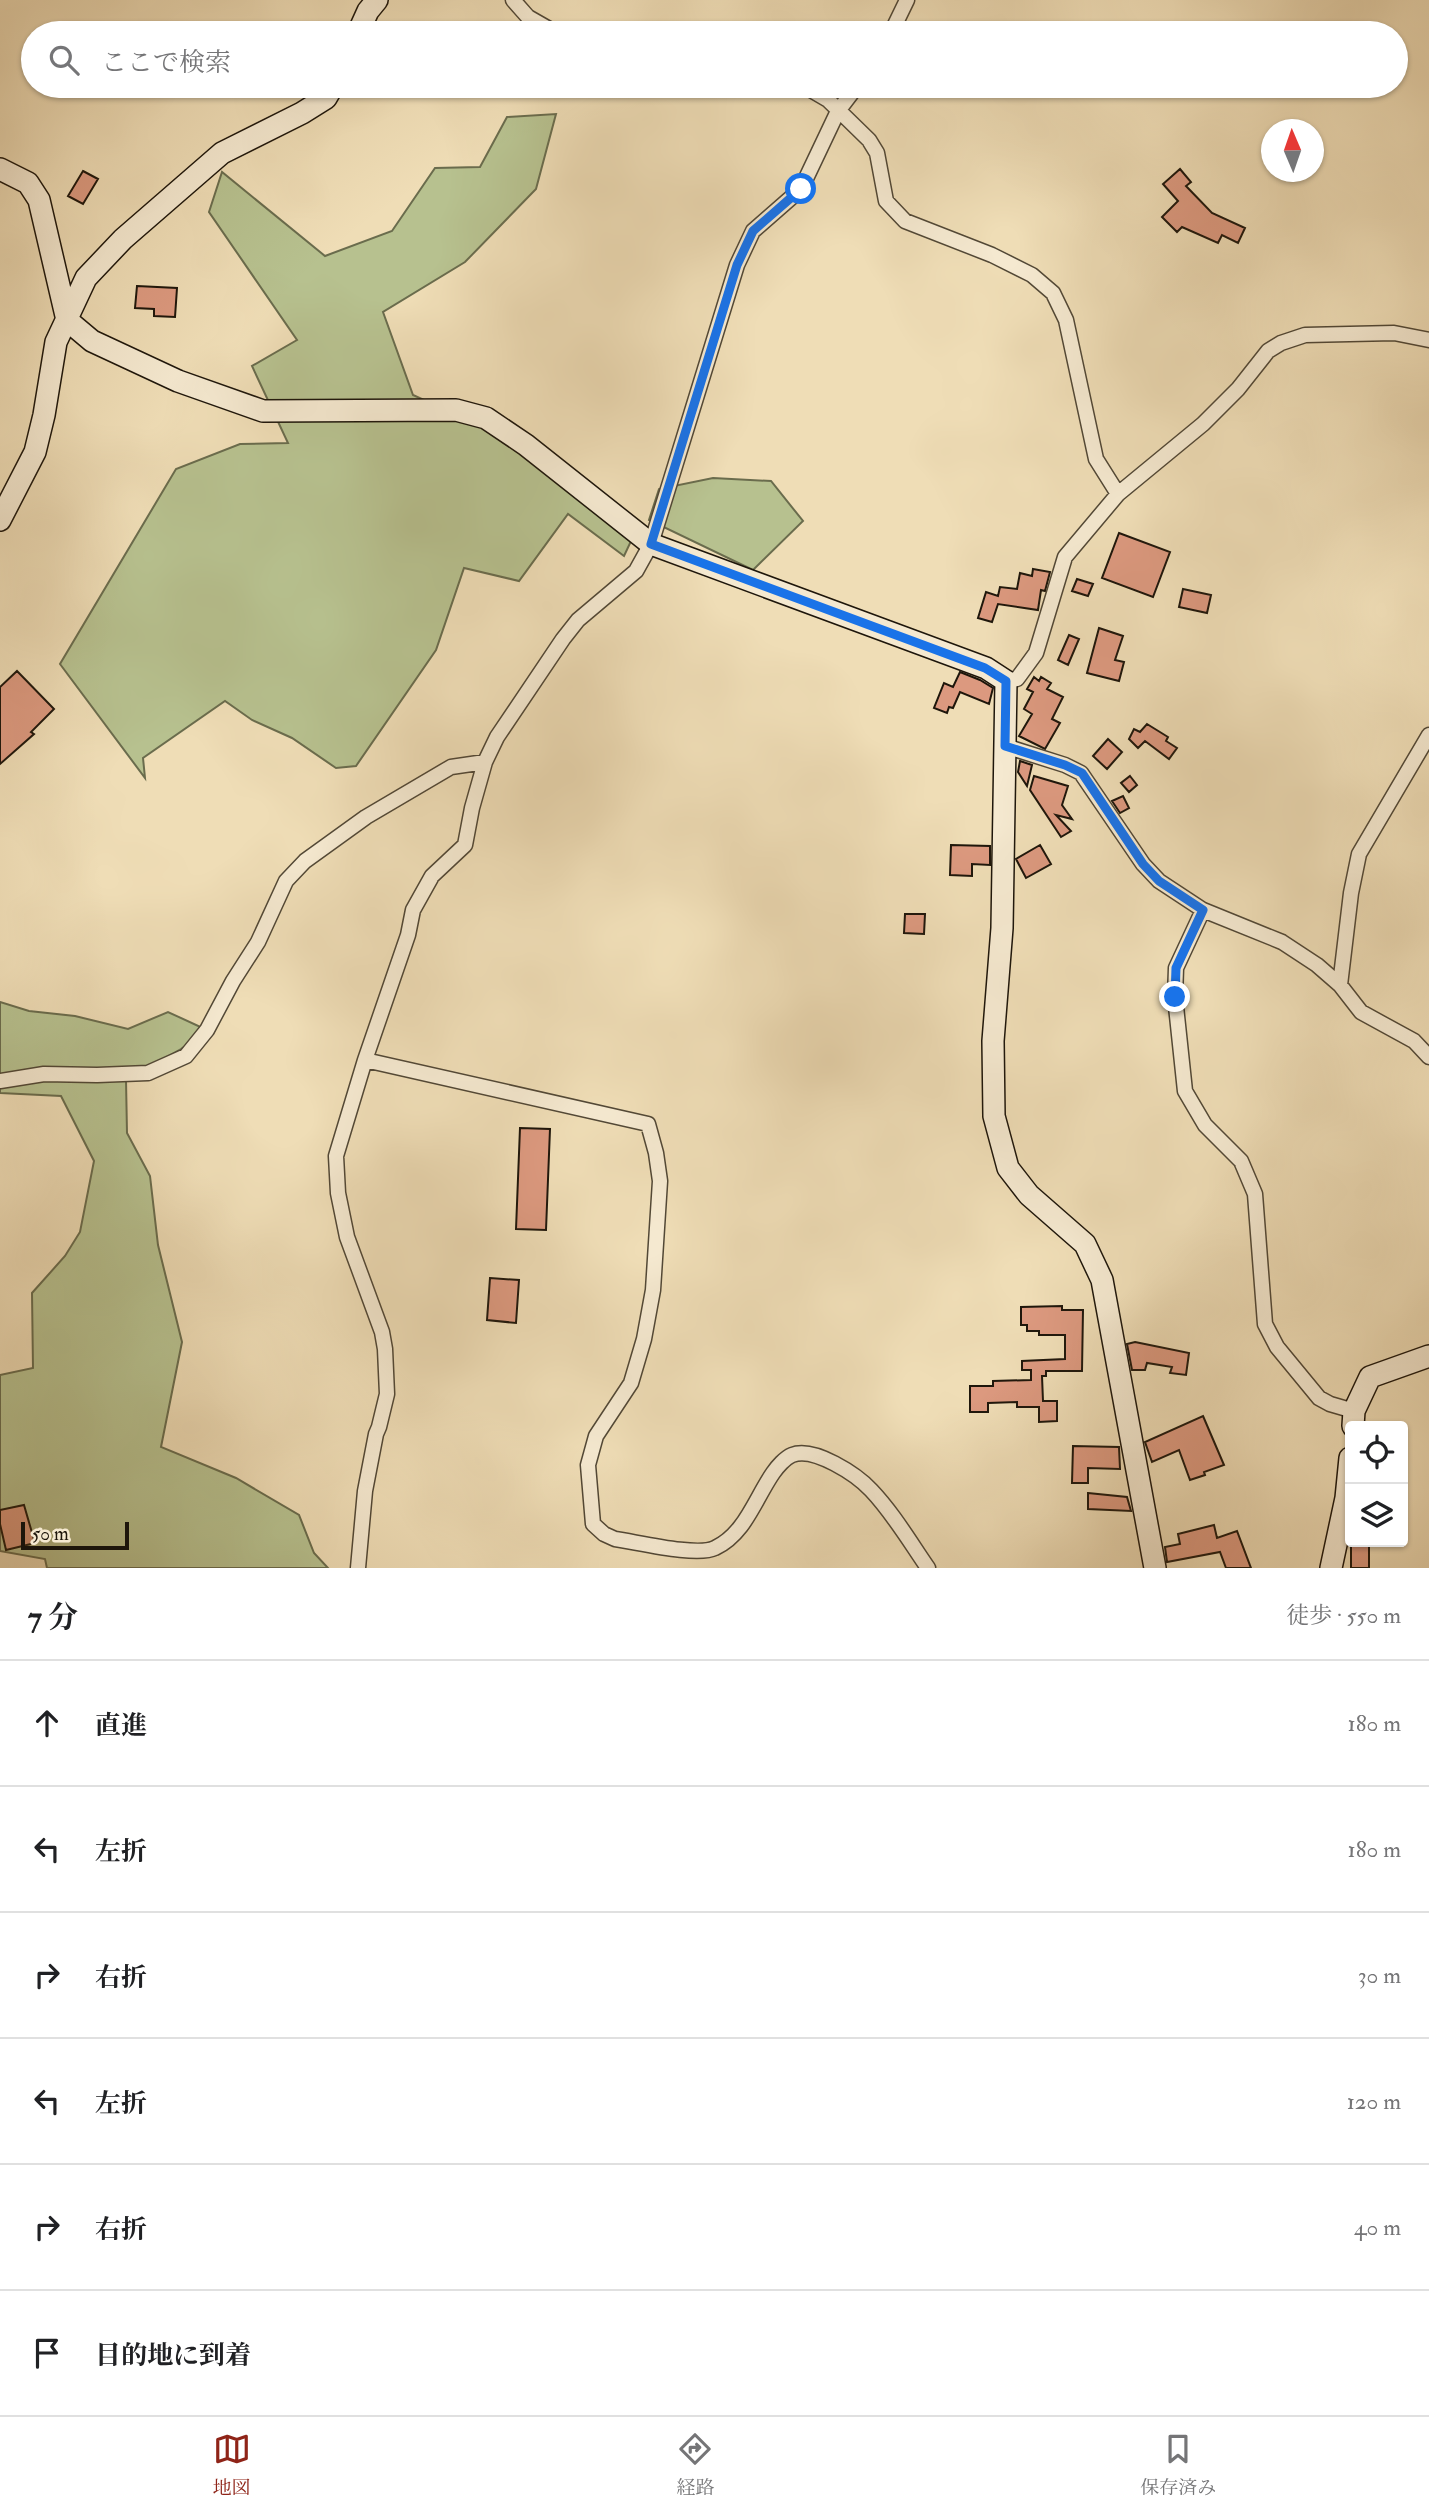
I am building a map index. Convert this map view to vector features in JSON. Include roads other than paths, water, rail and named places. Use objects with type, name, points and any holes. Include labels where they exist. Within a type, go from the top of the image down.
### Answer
[{"type":"street","points":[[363,21],[377,0]]},
{"type":"street","points":[[513,0],[535,21]]},
{"type":"street","points":[[896,21],[906,0]]},
{"type":"street","points":[[0,520],[35,452],[56,342],[86,278],[133,231],[222,153],[302,113],[324,98]]},
{"type":"street","points":[[825,98],[869,140],[877,153],[886,201],[905,222],[992,255],[1032,275],[1054,293],[1066,320],[1096,459],[1118,494]]},
{"type":"street","points":[[358,1568],[365,1491],[387,1394],[385,1349],[382,1332],[347,1237],[338,1193],[336,1156],[365,1060],[408,935],[413,910],[432,876],[465,845],[485,762],[508,721],[578,620],[636,571],[651,544],[737,265],[753,231],[801,189],[838,111],[848,98]]},
{"type":"street","points":[[0,169],[29,183],[39,200],[67,320],[92,341],[178,381],[263,411],[456,410],[473,413],[526,445],[651,544],[985,668],[1006,681],[1017,678],[1036,653],[1065,556],[1118,494],[1203,424],[1238,389],[1268,351],[1281,343],[1305,335],[1394,333],[1429,340]]},
{"type":"street","points":[[1006,681],[1002,928],[993,1041],[994,1116],[1007,1168],[1029,1195],[1085,1244],[1102,1280],[1155,1568]]},
{"type":"street","points":[[1340,985],[1351,893],[1359,854],[1429,735]]},
{"type":"street","points":[[1005,746],[1082,773],[1143,864],[1159,881],[1203,910],[1282,942],[1318,965],[1340,985],[1361,1012],[1414,1041],[1429,1057]]},
{"type":"street","points":[[0,1081],[44,1074],[148,1073],[186,1056],[207,1030],[258,942],[286,881],[305,860],[366,817],[451,767],[485,762]]},
{"type":"street","points":[[1203,910],[1176,968],[1175,997],[1185,1091],[1205,1125],[1241,1161],[1255,1194],[1265,1324],[1277,1347],[1319,1398],[1354,1419],[1370,1377],[1429,1356]]},
{"type":"street","points":[[365,1060],[648,1124],[660,1181],[653,1290],[644,1339],[631,1383],[596,1436],[588,1465],[593,1524],[604,1534],[615,1539],[697,1552],[713,1550],[727,1541],[748,1518],[775,1470],[790,1455],[804,1452],[846,1470],[871,1490],[928,1568]]},
{"type":"street","points":[[1331,1568],[1347,1484]]}]
